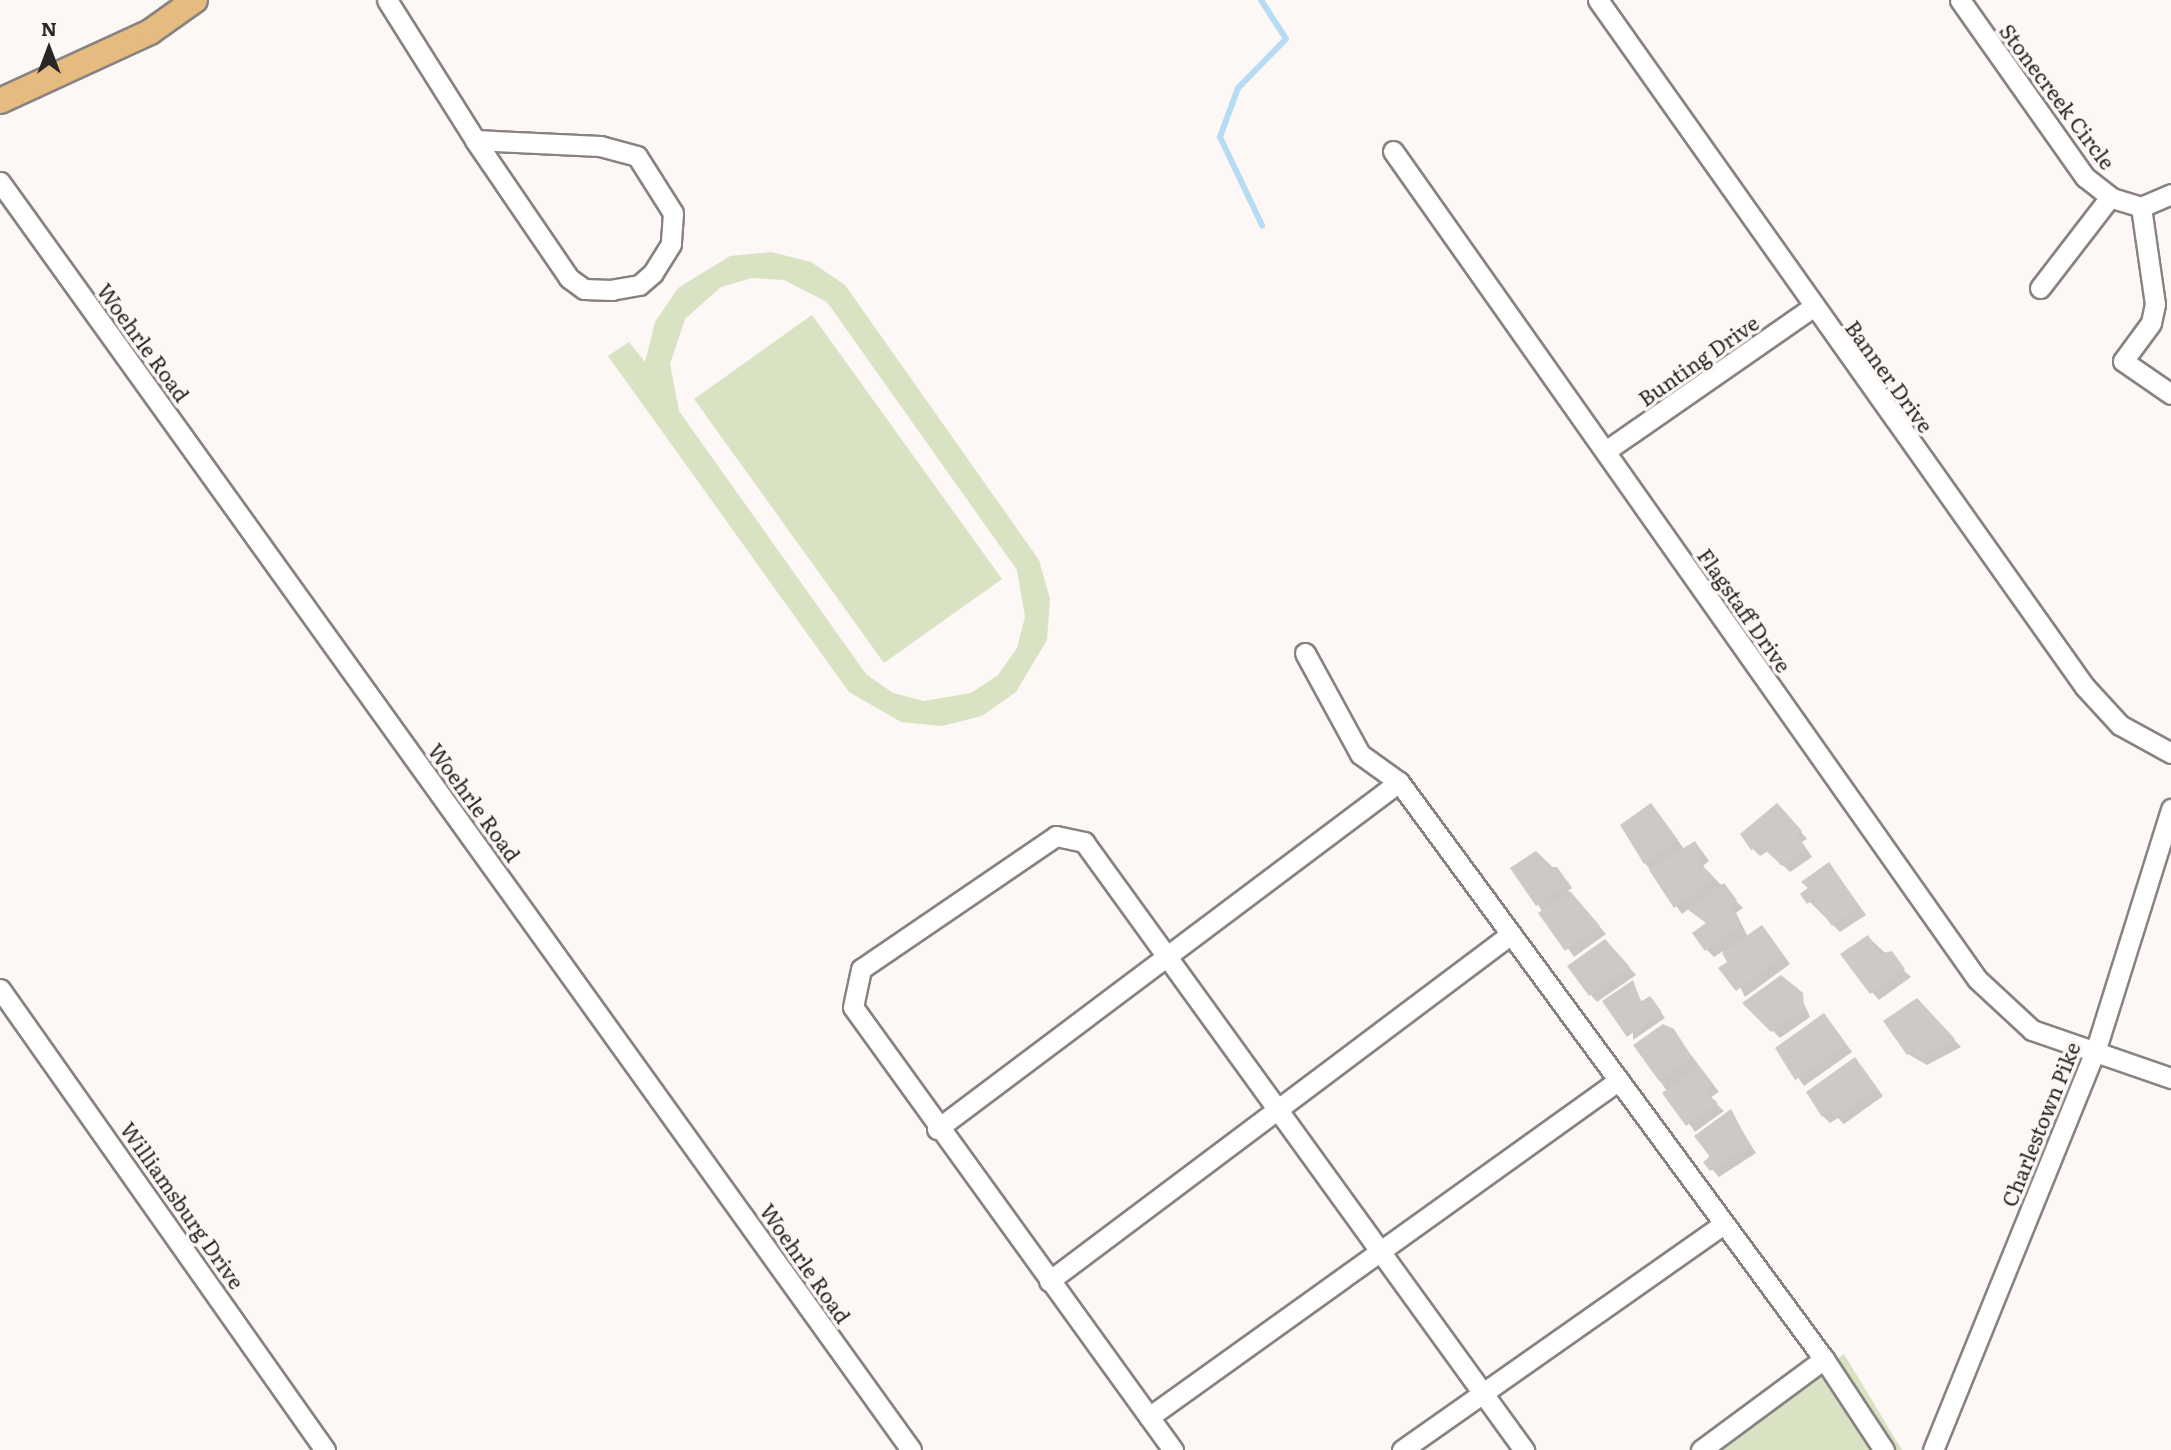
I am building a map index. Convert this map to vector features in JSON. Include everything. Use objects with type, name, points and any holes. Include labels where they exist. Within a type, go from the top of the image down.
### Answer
[{"type":"main road","points":[[0,101],[150,32],[195,0]]},
{"type":"street","points":[[387,0],[475,140],[569,278],[584,289],[612,290],[639,285],[653,273],[671,244],[673,213],[638,156],[600,146],[475,140]]},
{"type":"street","name":"Banner Drive","points":[[1598,0],[2085,687],[2120,725],[2171,753]]},
{"type":"street","name":"Stonecreek Circle","points":[[1960,0],[2085,177],[2110,197],[2141,207]]},
{"type":"street","name":"Flagstaff Drive","points":[[1393,151],[1607,450],[1977,979],[2032,1030],[2171,1078]]},
{"type":"street","name":"Woehrle Road","points":[[0,182],[912,1450]]},
{"type":"street","points":[[2171,194],[2141,207],[2155,304],[2151,323],[2123,361],[2171,394]]},
{"type":"street","points":[[2040,288],[2110,197]]},
{"type":"street","name":"Bunting Drive","points":[[1607,450],[1815,306]]},
{"type":"street","points":[[1305,653],[1360,754],[1399,782],[1824,1359],[1884,1450]]},
{"type":"street","points":[[937,1129],[1399,782]]},
{"type":"street","name":"Charlestown Pike","points":[[1933,1450],[2095,1052],[2171,809]]},
{"type":"street","points":[[1173,1450],[937,1129],[853,1007],[860,969],[1056,836],[1084,842],[1378,1252],[1524,1450]]},
{"type":"street","points":[[1049,1281],[1511,934]]},
{"type":"street","name":"Williamsburg Drive","points":[[0,989],[325,1450]]},
{"type":"street","points":[[1149,1417],[1619,1080]]},
{"type":"street","points":[[1402,1450],[1724,1224]]},
{"type":"street","points":[[1701,1450],[1824,1359]]},
{"type":"green space","points":[[771,252],[811,262],[845,285],[1039,560],[1050,599],[1047,640],[1016,692],[982,716],[942,726],[901,722],[849,692],[608,356],[629,342],[645,362],[655,322],[678,288],[730,256]],"holes":[[[752,278],[784,280],[827,302],[1017,570],[1025,617],[1017,648],[998,675],[971,693],[924,701],[893,693],[866,674],[679,411],[670,364],[685,319],[721,287]]]},
{"type":"green space","points":[[812,315],[1002,579],[884,663],[694,399]]},
{"type":"green space","points":[[1844,1354],[1902,1450],[1715,1450]]},
{"type":"building","points":[[1651,803],[1678,840],[1644,864],[1620,825]]},
{"type":"building","points":[[1777,803],[1802,831],[1796,835],[1806,849],[1782,866],[1760,845],[1751,850],[1740,834]]},
{"type":"building","points":[[1695,841],[1703,853],[1697,858],[1712,880],[1674,908],[1649,870]]},
{"type":"building","points":[[1536,851],[1569,883],[1536,906],[1510,868]]},
{"type":"building","points":[[1829,862],[1860,907],[1832,926],[1813,900],[1807,904],[1800,894],[1808,888],[1801,882]]},
{"type":"building","points":[[1724,883],[1737,900],[1730,906],[1740,926],[1705,951],[1692,933],[1706,923],[1687,909]]},
{"type":"building","points":[[1570,891],[1600,926],[1565,951],[1538,913]]},
{"type":"building","points":[[1762,925],[1784,956],[1736,991],[1718,968],[1727,962],[1722,953]]},
{"type":"building","points":[[1868,935],[1879,954],[1892,951],[1905,969],[1870,994],[1840,954]]},
{"type":"building","points":[[1605,939],[1630,967],[1589,996],[1567,966]]},
{"type":"building","points":[[1781,975],[1803,993],[1804,1009],[1771,1032],[1742,1003]]},
{"type":"building","points":[[1633,980],[1640,1002],[1650,996],[1662,1012],[1627,1037],[1602,1001]]},
{"type":"building","points":[[1917,998],[1955,1039],[1918,1058],[1913,1051],[1907,1055],[1883,1021]]},
{"type":"building","points":[[1824,1013],[1846,1044],[1795,1080],[1775,1048]]},
{"type":"building","points":[[1663,1024],[1674,1029],[1692,1057],[1659,1081],[1633,1045]]},
{"type":"building","points":[[1855,1057],[1877,1088],[1836,1118],[1830,1111],[1822,1117],[1806,1092]]},
{"type":"building","points":[[1699,1066],[1713,1084],[1704,1091],[1718,1103],[1686,1126],[1662,1093]]},
{"type":"building","points":[[1731,1109],[1750,1145],[1710,1171],[1703,1162],[1710,1157],[1694,1136]]},
{"type":"waterway","points":[[1261,0],[1286,39],[1238,88],[1220,137],[1262,225]]}]
